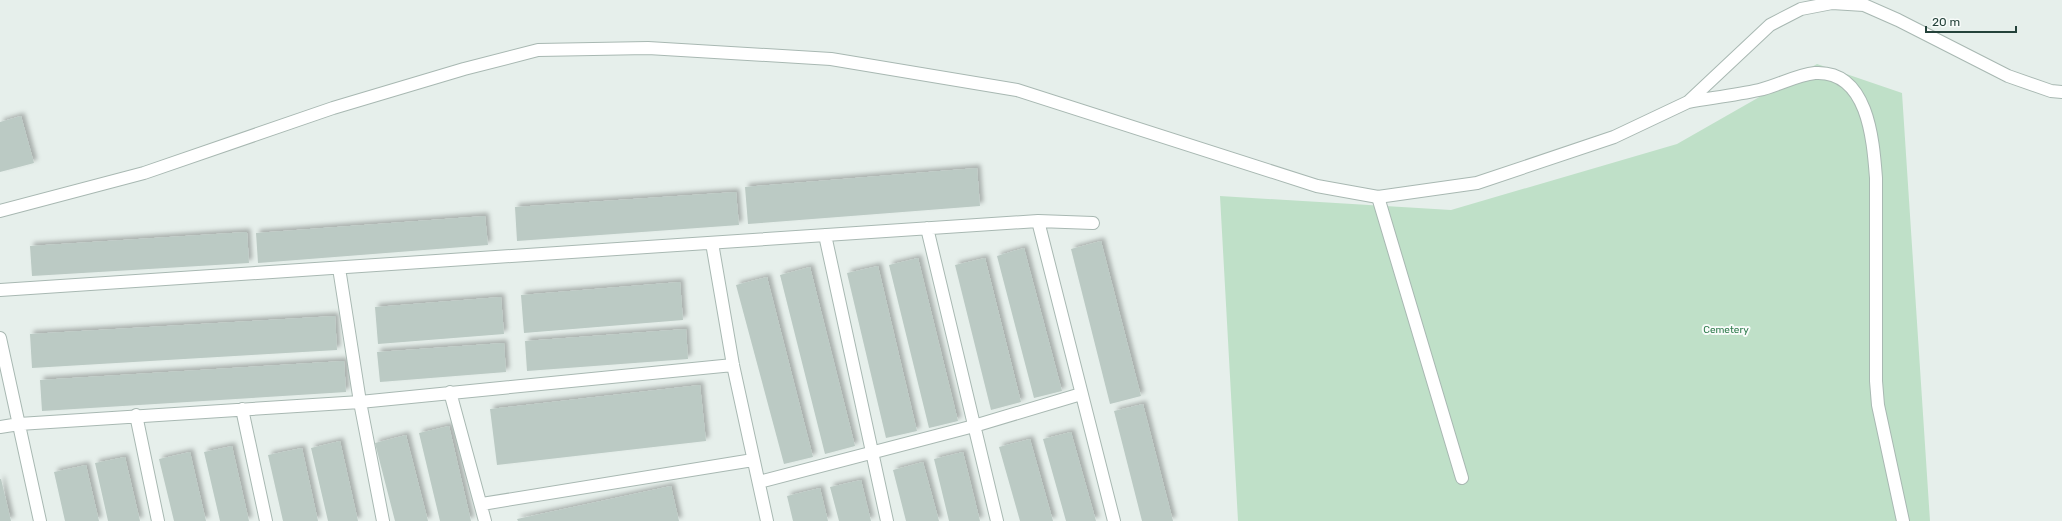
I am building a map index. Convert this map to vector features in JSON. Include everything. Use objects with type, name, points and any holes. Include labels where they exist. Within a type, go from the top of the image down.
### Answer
[{"type":"street","points":[[1688,102],[1770,25],[1801,9],[1832,3],[1864,5],[1898,20],[2008,76],[2051,91],[2062,92]]},
{"type":"street","points":[[0,211],[144,173],[333,108],[464,69],[538,50],[648,48],[831,59],[1017,90],[1317,186],[1378,197],[1477,183],[1614,137],[1688,102],[1760,90],[1813,73],[1827,73],[1839,76],[1856,93],[1868,121],[1874,148],[1876,178],[1876,381],[1878,405],[1903,521]]},
{"type":"street","points":[[1378,197],[1462,478]]},
{"type":"street","points":[[1038,221],[1114,521]]},
{"type":"street","points":[[0,290],[1038,221],[1093,223]]},
{"type":"street","points":[[927,228],[997,521]]},
{"type":"street","points":[[825,235],[871,453],[887,521]]},
{"type":"street","points":[[712,243],[733,365],[767,521]]},
{"type":"street","points":[[339,268],[360,402],[383,521]]},
{"type":"street","points":[[0,338],[40,521]]},
{"type":"street","points":[[0,427],[19,424],[136,415],[360,402],[733,365]]},
{"type":"street","points":[[450,392],[482,504],[485,521]]},
{"type":"street","points":[[759,482],[974,426],[1081,394]]},
{"type":"street","points":[[242,409],[266,521]]},
{"type":"street","points":[[136,415],[158,521]]},
{"type":"street","points":[[482,504],[753,460]]},
{"type":"green space","name":"Cemetery","points":[[1817,64],[1902,93],[1930,521],[1238,521],[1220,196],[1451,210],[1677,144]]},
{"type":"building","points":[[21,116],[34,163],[0,172],[0,122]]},
{"type":"building","points":[[977,168],[980,206],[748,224],[745,187]]},
{"type":"building","points":[[736,192],[739,225],[517,241],[515,207]]},
{"type":"building","points":[[485,216],[488,245],[258,263],[256,233]]},
{"type":"building","points":[[247,232],[249,263],[32,276],[30,246]]},
{"type":"building","points":[[1101,241],[1141,396],[1110,404],[1071,249]]},
{"type":"building","points":[[1024,248],[1062,391],[1034,398],[997,256]]},
{"type":"building","points":[[918,258],[958,421],[929,428],[889,265]]},
{"type":"building","points":[[985,258],[1021,402],[991,410],[955,265]]},
{"type":"building","points":[[878,266],[917,431],[886,438],[847,273]]},
{"type":"building","points":[[810,267],[855,446],[825,454],[780,275]]},
{"type":"building","points":[[767,277],[813,457],[784,464],[736,285]]},
{"type":"building","points":[[680,282],[683,320],[524,333],[521,295]]},
{"type":"building","points":[[501,297],[504,334],[378,344],[375,307]]},
{"type":"building","points":[[335,316],[337,350],[32,368],[30,334]]},
{"type":"building","points":[[686,329],[688,359],[527,371],[525,341]]},
{"type":"building","points":[[504,343],[506,372],[380,382],[377,352]]},
{"type":"building","points":[[344,361],[346,392],[42,411],[40,380]]},
{"type":"building","points":[[700,385],[706,441],[497,465],[490,409]]},
{"type":"building","points":[[1143,404],[1173,521],[1142,521],[1114,411]]},
{"type":"building","points":[[449,426],[471,521],[440,521],[419,433]]},
{"type":"building","points":[[1071,432],[1096,521],[1066,521],[1043,439]]},
{"type":"building","points":[[406,435],[428,521],[395,521],[375,443]]},
{"type":"building","points":[[1030,439],[1053,521],[1020,521],[999,447]]},
{"type":"building","points":[[340,441],[358,521],[328,521],[311,448]]},
{"type":"building","points":[[232,446],[249,521],[220,521],[204,452]]},
{"type":"building","points":[[302,448],[318,521],[283,521],[268,455]]},
{"type":"building","points":[[190,452],[206,521],[174,521],[159,459]]},
{"type":"building","points":[[963,452],[980,521],[949,521],[934,459]]},
{"type":"building","points":[[125,457],[140,521],[108,521],[95,463]]},
{"type":"building","points":[[923,462],[939,521],[906,521],[893,470]]},
{"type":"building","points":[[86,465],[99,521],[65,521],[54,472]]},
{"type":"building","points":[[1,479],[11,521],[0,521]]},
{"type":"building","points":[[861,480],[871,521],[839,521],[830,487]]},
{"type":"building","points":[[671,486],[679,521],[518,521],[517,519]]},
{"type":"building","points":[[820,488],[828,521],[793,521],[787,496]]}]
